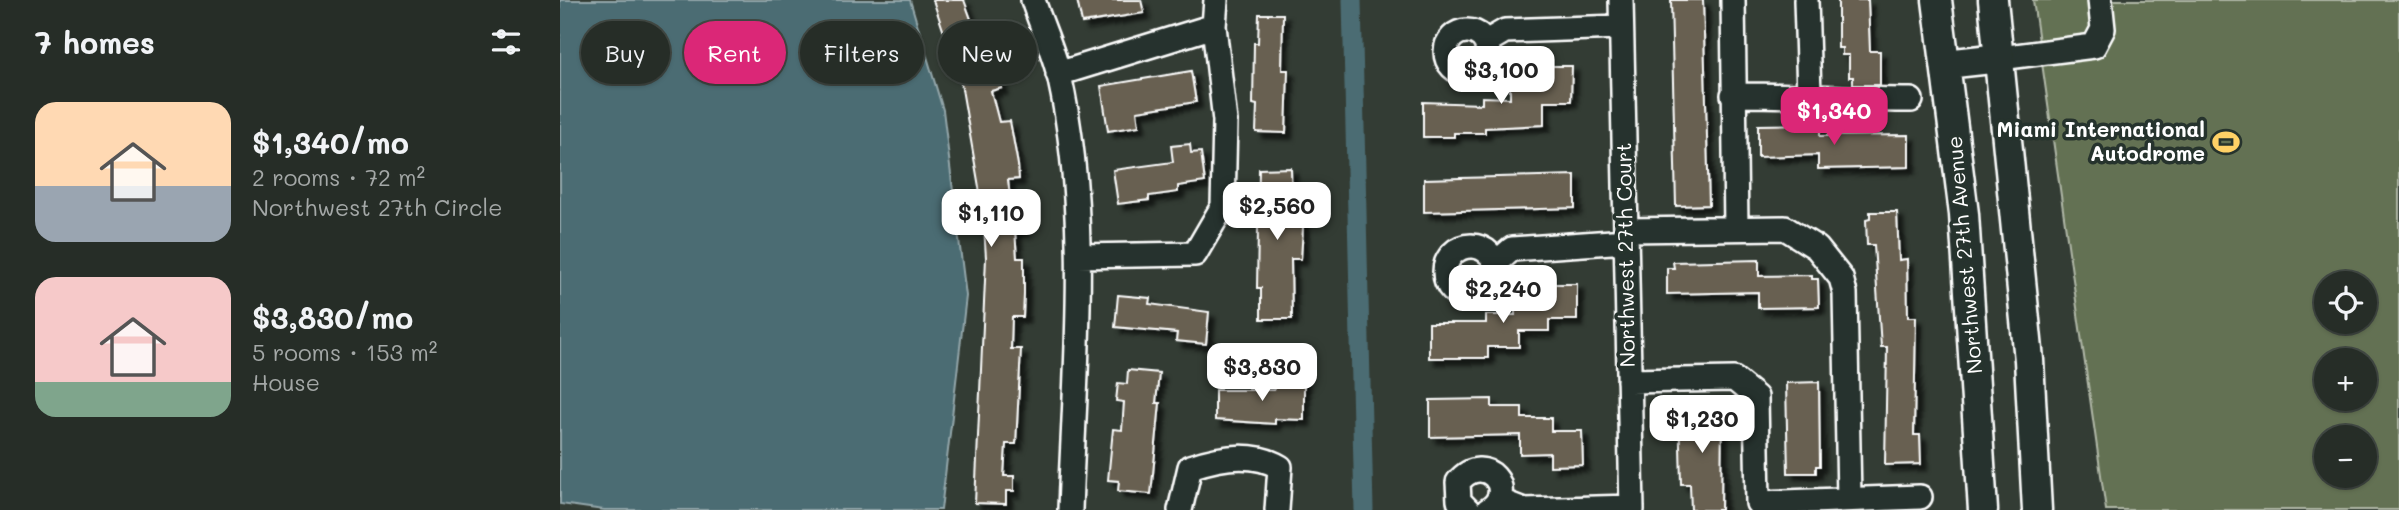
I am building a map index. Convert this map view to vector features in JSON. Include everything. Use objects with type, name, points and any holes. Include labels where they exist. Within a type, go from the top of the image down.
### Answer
[{"type":"main road","name":"Northwest 27th Avenue","points":[[1937,0],[1964,214],[1983,510]]},
{"type":"main road","points":[[1993,0],[2029,360],[2037,510]]},
{"type":"main road","points":[[1946,64],[2000,58]]},
{"type":"street","points":[[1033,0],[1059,74],[1072,156],[1079,256],[1070,510]]},
{"type":"street","points":[[1079,256],[1195,254],[1223,206],[1225,121],[1214,26],[1216,0]]},
{"type":"street","name":"Northwest 27th Court","points":[[1620,0],[1632,509]]},
{"type":"street","points":[[1732,0],[1736,229]]},
{"type":"street","points":[[1806,0],[1808,94]]},
{"type":"street","points":[[2000,58],[2094,46],[2103,29],[2100,0]]},
{"type":"street","points":[[1059,74],[1214,26]]},
{"type":"street","points":[[1486,42],[1506,31],[1621,27]]},
{"type":"street","points":[[1733,95],[1808,94],[1852,100],[1911,100]]},
{"type":"street","points":[[1496,263],[1512,249],[1626,235],[1736,229],[1784,228],[1817,248],[1841,278],[1844,293],[1849,499]]},
{"type":"street","points":[[1629,382],[1734,379],[1756,397],[1758,503],[1920,497]]},
{"type":"street","points":[[1180,510],[1190,467],[1215,458],[1265,458],[1280,467],[1278,510]]},
{"type":"street","points":[[1468,510],[1459,501],[1456,491],[1464,474],[1473,470],[1492,473],[1501,491],[1493,505],[1524,510],[1632,509]]},
{"type":"green space","name":"Miami International Autodrome","points":[[2033,0],[2399,0],[2399,510],[2106,510]]},
{"type":"water","points":[[560,0],[910,0],[916,21],[800,21],[800,84],[924,84],[924,47],[943,110],[966,296],[941,510],[604,510],[560,504]]},
{"type":"building","points":[[933,0],[964,0],[972,21],[940,21]]},
{"type":"building","points":[[1077,0],[1141,0],[1144,13],[1082,23]]},
{"type":"building","points":[[1671,0],[1703,0],[1709,205],[1676,206]]},
{"type":"building","points":[[1838,0],[1868,0],[1870,51],[1880,51],[1880,85],[1853,85],[1853,77],[1849,77],[1849,55],[1842,55],[1842,48],[1838,48]]},
{"type":"building","points":[[1259,14],[1283,14],[1282,70],[1288,70],[1286,133],[1256,132],[1257,105],[1253,104],[1254,43],[1258,43]]},
{"type":"building","points":[[1540,66],[1572,66],[1571,101],[1544,101],[1544,125],[1485,128],[1485,133],[1454,133],[1454,137],[1423,137],[1423,102],[1482,104],[1482,97],[1510,98],[1510,77],[1540,78]]},
{"type":"building","points":[[1191,71],[1196,102],[1137,111],[1139,126],[1108,131],[1101,86]]},
{"type":"building","points":[[961,84],[1001,84],[1002,88],[991,91],[999,122],[1010,121],[1018,165],[1019,179],[1008,180],[1012,215],[1023,215],[1024,230],[1015,230],[1017,258],[1024,258],[1024,294],[1023,317],[1012,317],[1011,349],[1021,349],[1016,444],[1006,444],[1004,476],[1014,476],[1014,491],[1006,491],[1006,504],[975,503],[986,258],[983,210]]},
{"type":"building","points":[[1812,124],[1812,129],[1820,129],[1820,136],[1909,135],[1909,167],[1818,169],[1818,155],[1758,157],[1758,125]]},
{"type":"building","points":[[1190,144],[1191,153],[1201,152],[1205,182],[1178,186],[1178,192],[1149,196],[1149,200],[1118,204],[1113,170],[1173,162],[1171,146]]},
{"type":"building","points":[[1291,168],[1292,210],[1303,209],[1301,259],[1291,259],[1292,319],[1261,319],[1261,288],[1257,288],[1259,169]]},
{"type":"building","points":[[1575,175],[1575,208],[1424,212],[1424,179]]},
{"type":"building","points":[[1870,212],[1897,212],[1899,260],[1907,259],[1908,317],[1916,317],[1914,435],[1920,435],[1921,464],[1885,465],[1887,347],[1881,347],[1874,245],[1867,245],[1866,220],[1870,219]]},
{"type":"building","points":[[1759,260],[1759,276],[1812,275],[1812,279],[1818,279],[1819,307],[1758,308],[1758,292],[1667,294],[1667,268],[1674,268],[1673,262]]},
{"type":"building","points":[[1546,284],[1577,284],[1577,320],[1549,320],[1549,331],[1519,331],[1519,347],[1488,347],[1488,358],[1429,358],[1429,323],[1486,323],[1486,315],[1515,315],[1515,298],[1546,298]]},
{"type":"building","points":[[1118,295],[1150,298],[1149,304],[1209,312],[1206,344],[1176,341],[1177,333],[1115,327]]},
{"type":"building","points":[[1128,370],[1159,373],[1156,403],[1160,403],[1151,494],[1118,491],[1119,481],[1108,480],[1113,429],[1122,430],[1124,402],[1116,401],[1118,383],[1127,384]]},
{"type":"building","points":[[1274,379],[1304,379],[1304,420],[1275,419],[1275,424],[1215,420],[1215,390],[1274,390]]},
{"type":"building","points":[[1819,382],[1820,466],[1816,466],[1816,473],[1788,473],[1786,383]]},
{"type":"building","points":[[1492,399],[1492,407],[1522,407],[1522,418],[1551,418],[1551,431],[1582,431],[1583,465],[1550,466],[1550,453],[1520,454],[1520,435],[1430,437],[1430,400]]},
{"type":"building","points":[[1722,406],[1721,510],[1691,510],[1690,484],[1681,484],[1679,407]]},
{"type":"waterway","points":[[1352,0],[1364,510]]},
{"type":"place","name":"Miami International Autodrome","points":[[2226,142]]}]
